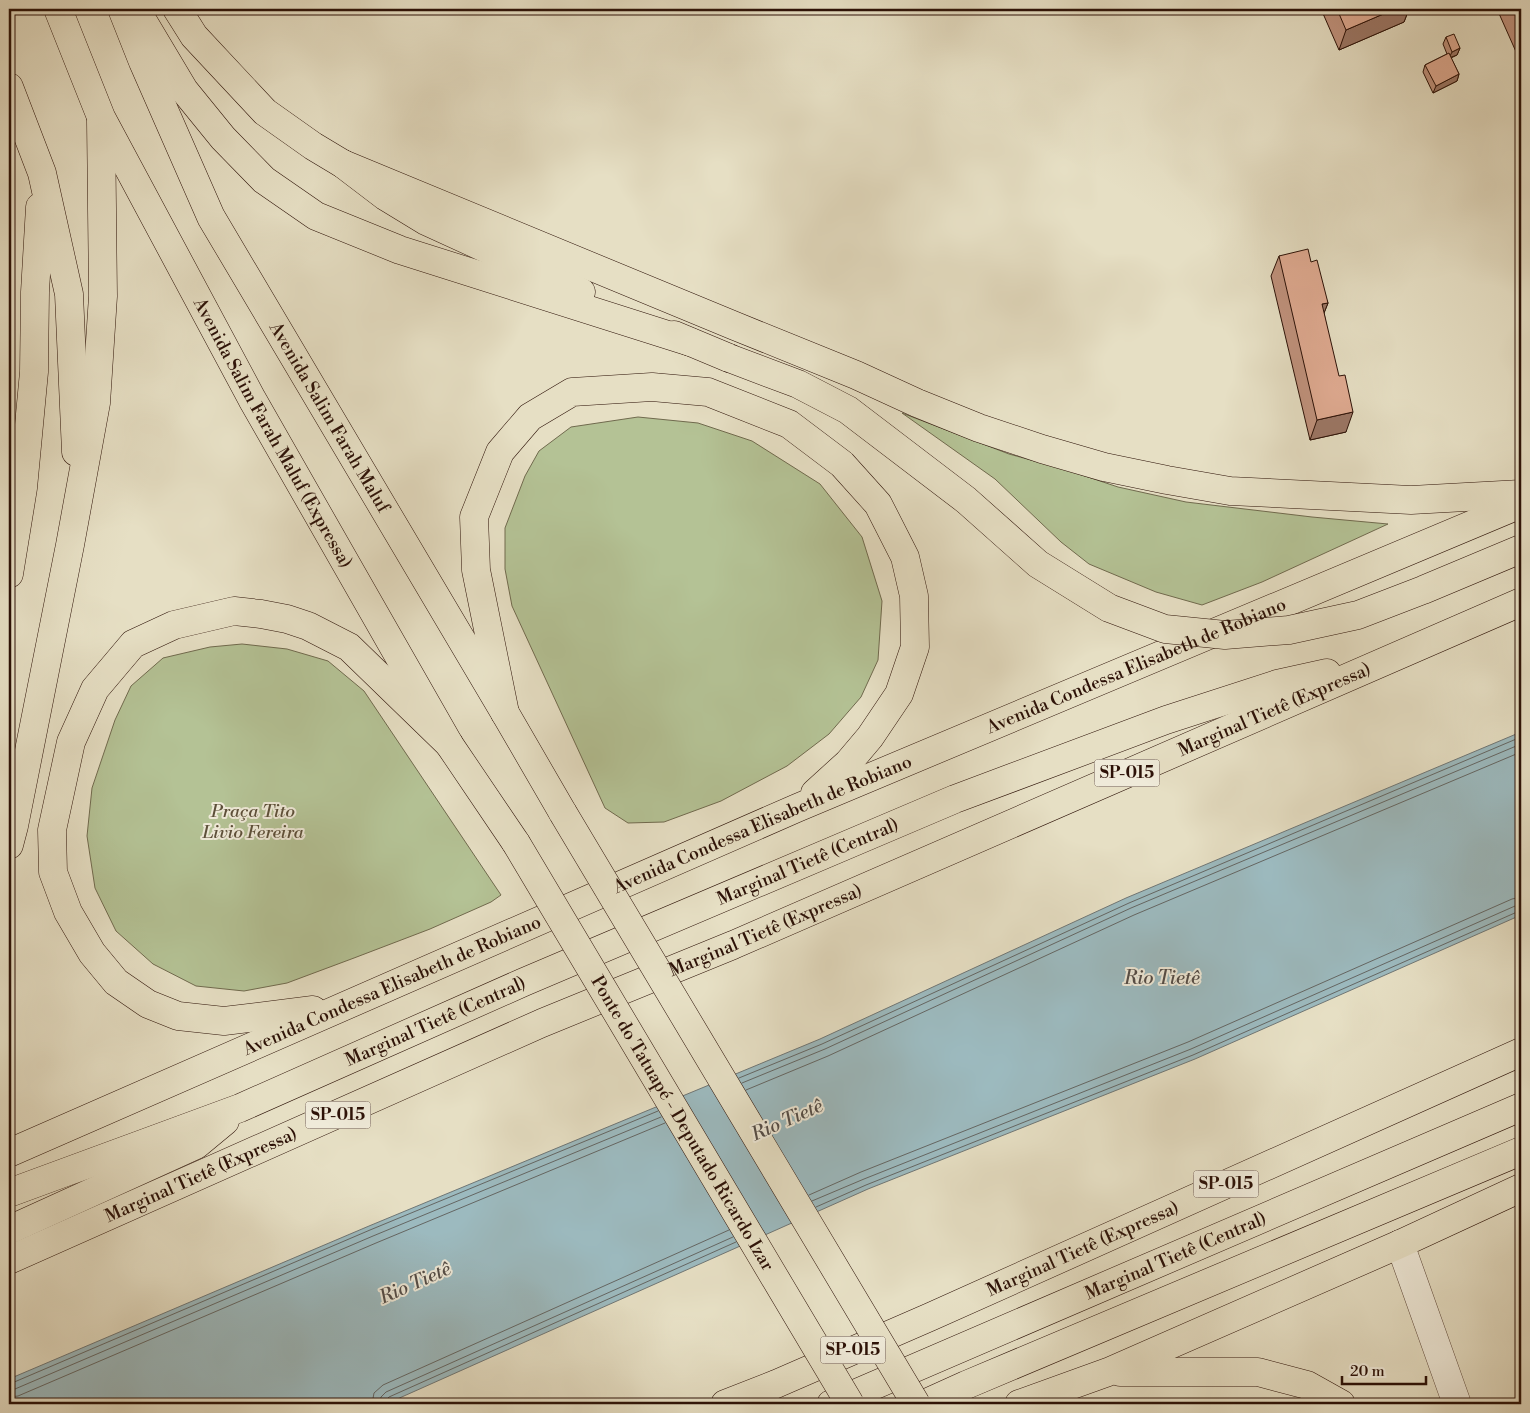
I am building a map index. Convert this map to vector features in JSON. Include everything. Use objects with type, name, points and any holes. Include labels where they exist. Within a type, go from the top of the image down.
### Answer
[{"type":"highway","name":"Avenida Salim Farah Maluf (Expressa)","points":[[58,9],[101,117],[252,400],[449,744],[516,843]]},
{"type":"highway","name":"Avenida Salim Farah Maluf","points":[[122,9],[143,62],[211,217],[506,713],[563,813],[916,1404]]},
{"type":"highway","points":[[135,9],[184,90],[222,138],[264,180],[316,216],[400,250],[690,342]]},
{"type":"highway","points":[[177,9],[194,36],[266,112],[313,146],[343,164],[385,196],[426,222],[690,342],[798,384],[848,410],[966,500],[1038,564],[1109,608],[1165,628],[1226,635],[1289,630],[1358,614],[1423,590],[1521,549]]},
{"type":"highway","points":[[9,87],[42,173],[69,294],[78,503]]},
{"type":"highway","points":[[10,837],[70,545],[96,403],[103,296],[101,117]]},
{"type":"highway","points":[[343,164],[856,375],[917,403],[979,428],[1104,467],[1230,491],[1411,500],[1521,494]]},
{"type":"highway","points":[[9,574],[23,488],[34,372],[35,292],[42,173]]},
{"type":"highway","points":[[506,713],[476,570],[474,517],[500,452],[530,417],[572,392],[652,387],[708,392],[789,424],[842,464],[878,504],[905,557],[914,596],[914,647],[899,694],[870,737],[848,763],[797,808]]},
{"type":"highway","name":"Avenida Condessa Elisabeth de Robiano","points":[[9,1154],[342,1006],[797,808],[1521,504]]},
{"type":"highway","name":"Marginal Tietê (Expressa)","points":[[9,1260],[542,1023],[733,945],[1521,602]]},
{"type":"highway","points":[[342,1006],[224,1021],[178,1016],[148,1004],[116,982],[92,953],[68,912],[53,872],[52,830],[71,742],[95,688],[133,644],[174,626],[234,611],[287,619],[308,626],[348,647],[449,744]]},
{"type":"highway","name":"Marginal Tietê (Central)","points":[[240,1108],[524,982],[955,799],[1156,723],[1277,684],[1392,658]]},
{"type":"highway","name":"Ponte do Tatuapé - Deputado Ricardo Izar","points":[[516,843],[850,1404]]},
{"type":"highway","name":"Marginal Tietê (Expressa)","points":[[725,1404],[939,1313],[1521,1052]]},
{"type":"highway","name":"Marginal Tietê (Central)","points":[[831,1404],[1521,1107]]},
{"type":"highway","points":[[9,1193],[240,1108]]},
{"type":"highway","name":"Marginal Tietê (Expressa)","points":[[9,1230],[196,1145],[240,1108]]},
{"type":"highway","points":[[924,1404],[1521,1151]]},
{"type":"highway","points":[[1019,1404],[1108,1372],[1400,1244],[1521,1188]]},
{"type":"highway","points":[[1108,1372],[1258,1372],[1307,1385],[1341,1404]]},
{"type":"street","points":[[1400,1244],[1457,1404]]},
{"type":"green space","points":[[902,413],[1009,454],[1118,487],[1186,502],[1388,524],[1262,582],[1202,605],[1156,592],[1089,564],[1061,542],[995,479]]},
{"type":"green space","points":[[638,417],[698,423],[752,441],[820,484],[862,537],[882,601],[878,660],[861,697],[829,734],[787,766],[721,801],[664,822],[628,823],[605,808],[512,606],[505,569],[505,528],[525,476],[539,451],[571,427]]},
{"type":"green space","name":"Praça Tito Livio Fereira","points":[[242,644],[287,649],[328,661],[364,691],[501,895],[491,902],[430,929],[354,958],[287,983],[244,991],[196,986],[153,964],[116,931],[95,888],[87,836],[92,788],[115,720],[131,686],[163,658],[210,647]]},
{"type":"water","name":"Rio Tietê","points":[[1521,732],[1521,915],[1195,1059],[868,1189],[386,1404],[9,1404],[9,1379],[369,1226],[820,1039],[1126,898]]},
{"type":"building","points":[[1337,9],[1395,9],[1346,30]]},
{"type":"building","points":[[1454,34],[1460,48],[1452,52],[1446,37]]},
{"type":"building","points":[[1449,53],[1459,74],[1436,86],[1425,65]]},
{"type":"building","points":[[1308,249],[1311,262],[1317,260],[1328,303],[1322,304],[1339,376],[1345,375],[1353,412],[1317,420],[1279,256]]}]
